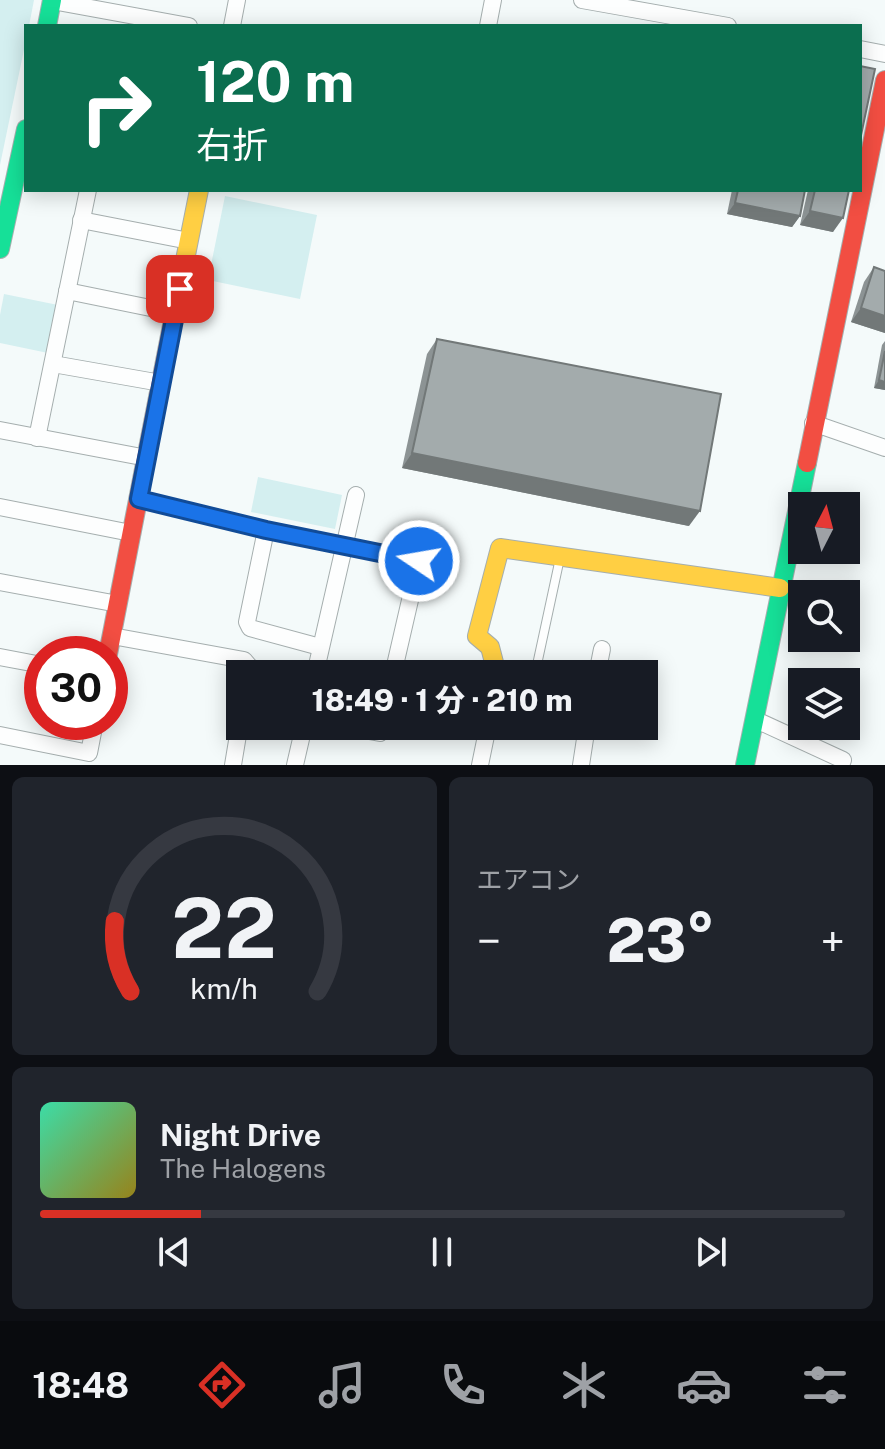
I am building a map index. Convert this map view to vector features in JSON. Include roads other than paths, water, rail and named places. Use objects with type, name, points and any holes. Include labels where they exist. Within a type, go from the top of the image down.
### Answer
[{"type":"street","points":[[47,24],[52,0],[178,24]]},
{"type":"street","points":[[232,24],[237,0]]},
{"type":"street","points":[[488,24],[493,0]]},
{"type":"street","points":[[582,0],[701,24]]},
{"type":"street","points":[[862,49],[885,54]]},
{"type":"street","points":[[745,765],[813,423],[873,156],[885,80]]},
{"type":"street","points":[[0,249],[24,142]]},
{"type":"street","points":[[37,438],[88,192]]},
{"type":"street","points":[[112,636],[199,192]]},
{"type":"street","points":[[81,220],[189,241]]},
{"type":"street","points":[[67,291],[175,313]]},
{"type":"street","points":[[53,364],[161,383]]},
{"type":"street","points":[[813,423],[885,448]]},
{"type":"street","points":[[0,430],[147,458]]},
{"type":"street","points":[[318,660],[356,495]]},
{"type":"street","points":[[139,499],[266,530],[419,561],[396,660]]},
{"type":"street","points":[[0,507],[131,533]]},
{"type":"street","points":[[266,530],[247,622],[250,628],[320,647]]},
{"type":"street","points":[[493,660],[490,647],[477,636],[500,548],[780,588]]},
{"type":"street","points":[[0,582],[118,604]]},
{"type":"street","points":[[128,647],[244,660]]},
{"type":"street","points":[[600,660],[602,649]]},
{"type":"street","points":[[0,657],[24,662]]},
{"type":"street","points":[[754,719],[843,760],[841,765]]},
{"type":"street","points":[[0,735],[24,740]]},
{"type":"street","points":[[25,740],[89,753],[92,740]]},
{"type":"street","points":[[233,765],[237,740]]},
{"type":"street","points":[[295,765],[301,740]]},
{"type":"street","points":[[480,765],[485,740]]},
{"type":"street","points":[[581,765],[585,740]]},
{"type":"lane","points":[[538,660],[561,555]]}]
